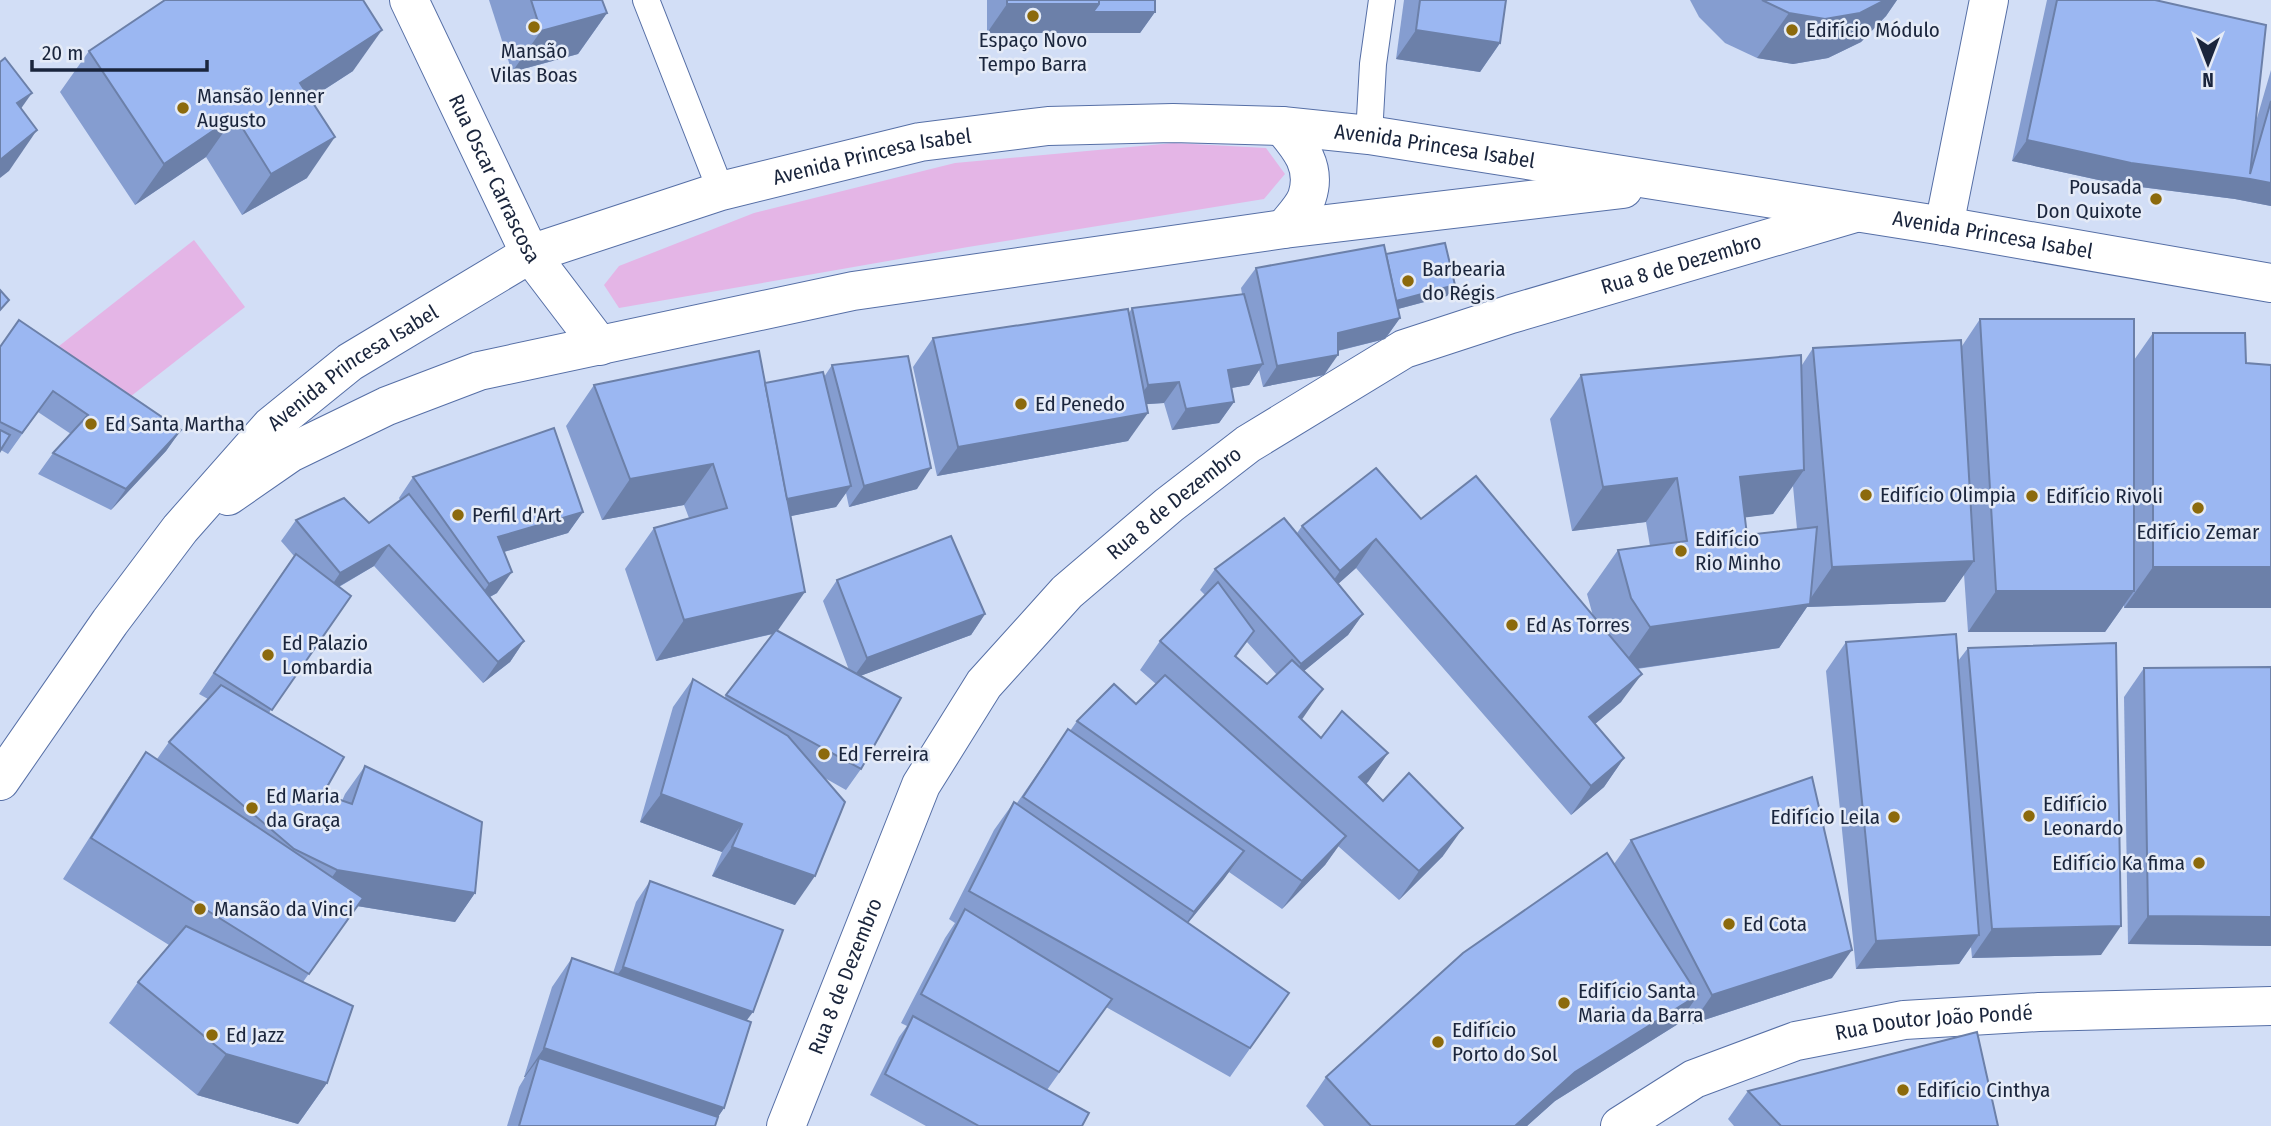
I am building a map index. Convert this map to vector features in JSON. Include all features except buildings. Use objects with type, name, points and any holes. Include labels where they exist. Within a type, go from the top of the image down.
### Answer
[{"type":"main road","name":"Rua Oscar Carrascosa","points":[[408,0],[530,254],[600,346]]},
{"type":"main road","points":[[1944,226],[1989,0]]},
{"type":"main road","name":"Avenida Princesa Isabel","points":[[0,781],[110,622],[180,529],[271,426],[350,362],[530,254],[721,191],[920,142],[1048,126],[1173,123],[1282,126],[1369,135],[1944,226],[2271,284]]},
{"type":"main road","points":[[1282,126],[1303,150],[1310,173],[1307,198],[1284,229]]},
{"type":"main road","name":"Avenida Princesa Isabel","points":[[180,529],[290,453],[387,406],[479,371],[853,291],[1284,229],[1671,184]]},
{"type":"main road","name":"Rua 8 de Dezembro","points":[[786,1126],[921,785],[984,684],[1068,592],[1169,505],[1248,444],[1404,349],[1511,314],[1855,213]]},
{"type":"main road","name":"Rua Doutor João Pondé","points":[[1620,1126],[1695,1079],[1796,1041],[1904,1020],[2039,1012],[2271,1006]]},
{"type":"lane","points":[[646,0],[721,191]]},
{"type":"lane","points":[[1369,135],[1373,64],[1382,0]]},
{"type":"shaded area","points":[[1174,143],[1266,148],[1285,174],[1264,199],[619,308],[604,285],[619,266],[754,213],[955,163]]},
{"type":"shaded area","points":[[194,240],[245,307],[126,400],[54,350]]},
{"type":"place","name":"Espaço Novo Tempo Barra","points":[[1033,16]]},
{"type":"place","name":"Mansão Vilas Boas","points":[[534,27]]},
{"type":"place","name":"Edifício Módulo","points":[[1792,30]]},
{"type":"place","name":"Mansão Jenner Augusto","points":[[183,108]]},
{"type":"place","name":"Pousada Don Quixote","points":[[2156,199]]},
{"type":"place","name":"Barbearia do Régis","points":[[1408,281]]},
{"type":"place","name":"Ed Penedo","points":[[1021,404]]},
{"type":"place","name":"Ed Santa Martha","points":[[91,424]]},
{"type":"place","name":"Edifício Olimpia","points":[[1866,495]]},
{"type":"place","name":"Edifício Rivoli","points":[[2032,496]]},
{"type":"place","name":"Edifício Zemar","points":[[2198,508]]},
{"type":"place","name":"Perfil d'Art","points":[[458,515]]},
{"type":"place","name":"Edifício Rio Minho","points":[[1681,551]]},
{"type":"place","name":"Ed As Torres","points":[[1512,625]]},
{"type":"place","name":"Ed Palazio Lombardia","points":[[268,655]]},
{"type":"place","name":"Ed Ferreira","points":[[824,754]]},
{"type":"place","name":"Ed Maria da Graça","points":[[252,808]]},
{"type":"place","name":"Edifício Leonardo","points":[[2029,816]]},
{"type":"place","name":"Edifício Leila","points":[[1894,817]]},
{"type":"place","name":"Edifício Ka fima","points":[[2199,863]]},
{"type":"place","name":"Mansão da Vinci","points":[[200,909]]},
{"type":"place","name":"Ed Cota","points":[[1729,924]]},
{"type":"place","name":"Edifício Santa Maria da Barra","points":[[1564,1003]]},
{"type":"place","name":"Ed Jazz","points":[[212,1035]]},
{"type":"place","name":"Edifício Porto do Sol","points":[[1438,1042]]},
{"type":"place","name":"Edifício Cinthya","points":[[1903,1090]]}]
